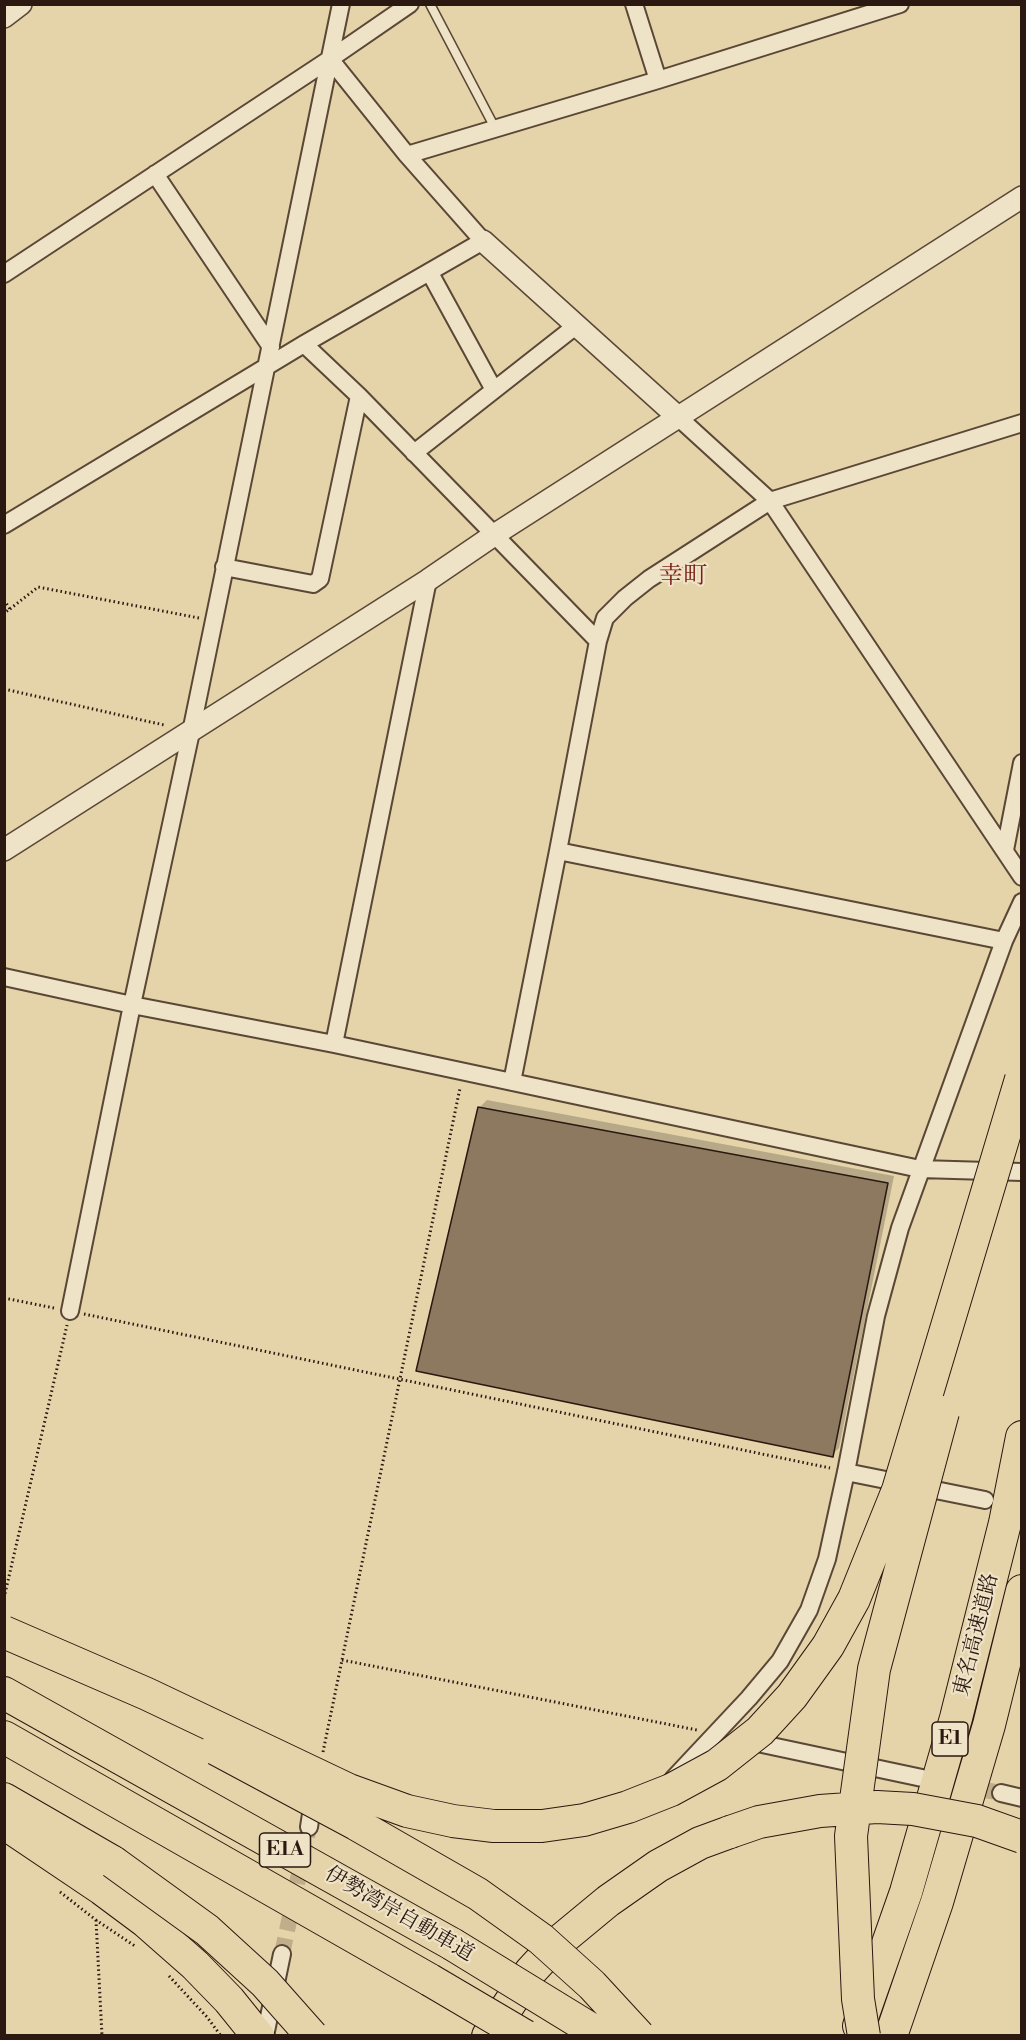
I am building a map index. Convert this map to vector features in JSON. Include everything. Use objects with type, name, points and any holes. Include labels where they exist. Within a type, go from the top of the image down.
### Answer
[{"type":"highway","points":[[4,1634],[147,1694],[349,1790],[407,1811],[453,1821],[494,1826],[542,1826],[584,1820],[628,1808],[670,1790],[717,1765],[760,1731],[792,1696],[828,1646],[854,1599],[898,1490],[1021,1076]]},
{"type":"highway","points":[[864,2036],[858,2000],[851,1836],[874,1669],[995,1210],[1021,1076]]},
{"type":"highway","name":"東名高速道路","points":[[856,2036],[906,1892],[956,1718],[1005,1523],[1022,1437]]},
{"type":"highway","name":"東名高速道路","points":[[891,2036],[940,1891],[989,1725],[1022,1591]]},
{"type":"highway","points":[[4,1634],[356,1824],[478,1894],[541,1939],[592,1984],[639,2036]]},
{"type":"highway","name":"伊勢湾岸自動車道","points":[[4,1694],[119,1756],[452,1944],[602,2036]]},
{"type":"highway","name":"伊勢湾岸自動車道","points":[[4,1737],[100,1790],[525,2036]]},
{"type":"highway","points":[[4,1799],[112,1862],[207,1930],[265,1983],[312,2036]]},
{"type":"highway","points":[[488,2036],[531,1971],[556,1944],[608,1901],[658,1866],[700,1843],[759,1822],[820,1811],[877,1807],[913,1809],[977,1821],[1022,1837]]},
{"type":"highway","points":[[4,1823],[145,1921],[195,1965],[229,2000],[258,2036]]},
{"type":"street","points":[[4,18],[21,4]]},
{"type":"street","points":[[70,1311],[341,4]]},
{"type":"street","points":[[4,274],[410,4]]},
{"type":"street","points":[[634,4],[658,80]]},
{"type":"street","points":[[407,155],[900,4]]},
{"type":"street","points":[[330,59],[407,155],[483,241],[770,501],[1022,877]]},
{"type":"street","points":[[155,174],[271,347]]},
{"type":"street","points":[[4,850],[428,580],[494,535],[1022,196]]},
{"type":"street","points":[[4,525],[304,344],[483,241]]},
{"type":"street","points":[[430,273],[494,390]]},
{"type":"street","points":[[414,453],[577,325]]},
{"type":"street","points":[[304,344],[359,396],[598,641]]},
{"type":"street","points":[[224,567],[313,584],[320,579],[359,396]]},
{"type":"street","points":[[512,1082],[598,641],[606,618],[625,598],[649,579],[770,501],[1022,423]]},
{"type":"street","points":[[334,1044],[428,580]]},
{"type":"street","points":[[1005,850],[1022,764]]},
{"type":"street","points":[[558,851],[1004,941]]},
{"type":"street","points":[[4,1622],[316,1783],[420,1819],[451,1826],[533,1833],[587,1827],[633,1813],[646,1804],[675,1778],[780,1661],[809,1610],[827,1559],[876,1316],[900,1228],[1004,941],[1022,902]]},
{"type":"street","points":[[4,977],[132,1005],[334,1044],[920,1169],[1022,1172]]},
{"type":"street","points":[[846,1472],[985,1500]]},
{"type":"street","points":[[715,1734],[922,1778]]},
{"type":"street","points":[[309,1827],[316,1783]]},
{"type":"street","points":[[1001,1793],[1022,1797]]},
{"type":"street","points":[[265,2036],[282,1954]]},
{"type":"lane","points":[[430,4],[495,128]]},
{"type":"path","points":[[4,613],[38,588],[213,621]]},
{"type":"path","points":[[4,600],[10,609]]},
{"type":"path","points":[[4,689],[191,732]]},
{"type":"path","points":[[316,1783],[463,1072]]},
{"type":"path","points":[[4,1298],[846,1472]]},
{"type":"path","points":[[4,1598],[70,1311]]},
{"type":"path","points":[[342,1660],[715,1734]]},
{"type":"path","points":[[102,2036],[96,1920],[139,1949]]},
{"type":"path","points":[[163,1971],[207,2017],[220,2036]]},
{"type":"building","points":[[478,1107],[888,1183],[833,1457],[416,1371]]},
{"type":"tunnel","points":[[931,1780],[1001,1793]]},
{"type":"tunnel","points":[[282,1954],[309,1827]]},
{"type":"district","name":"幸町","points":[[683,577]]}]
